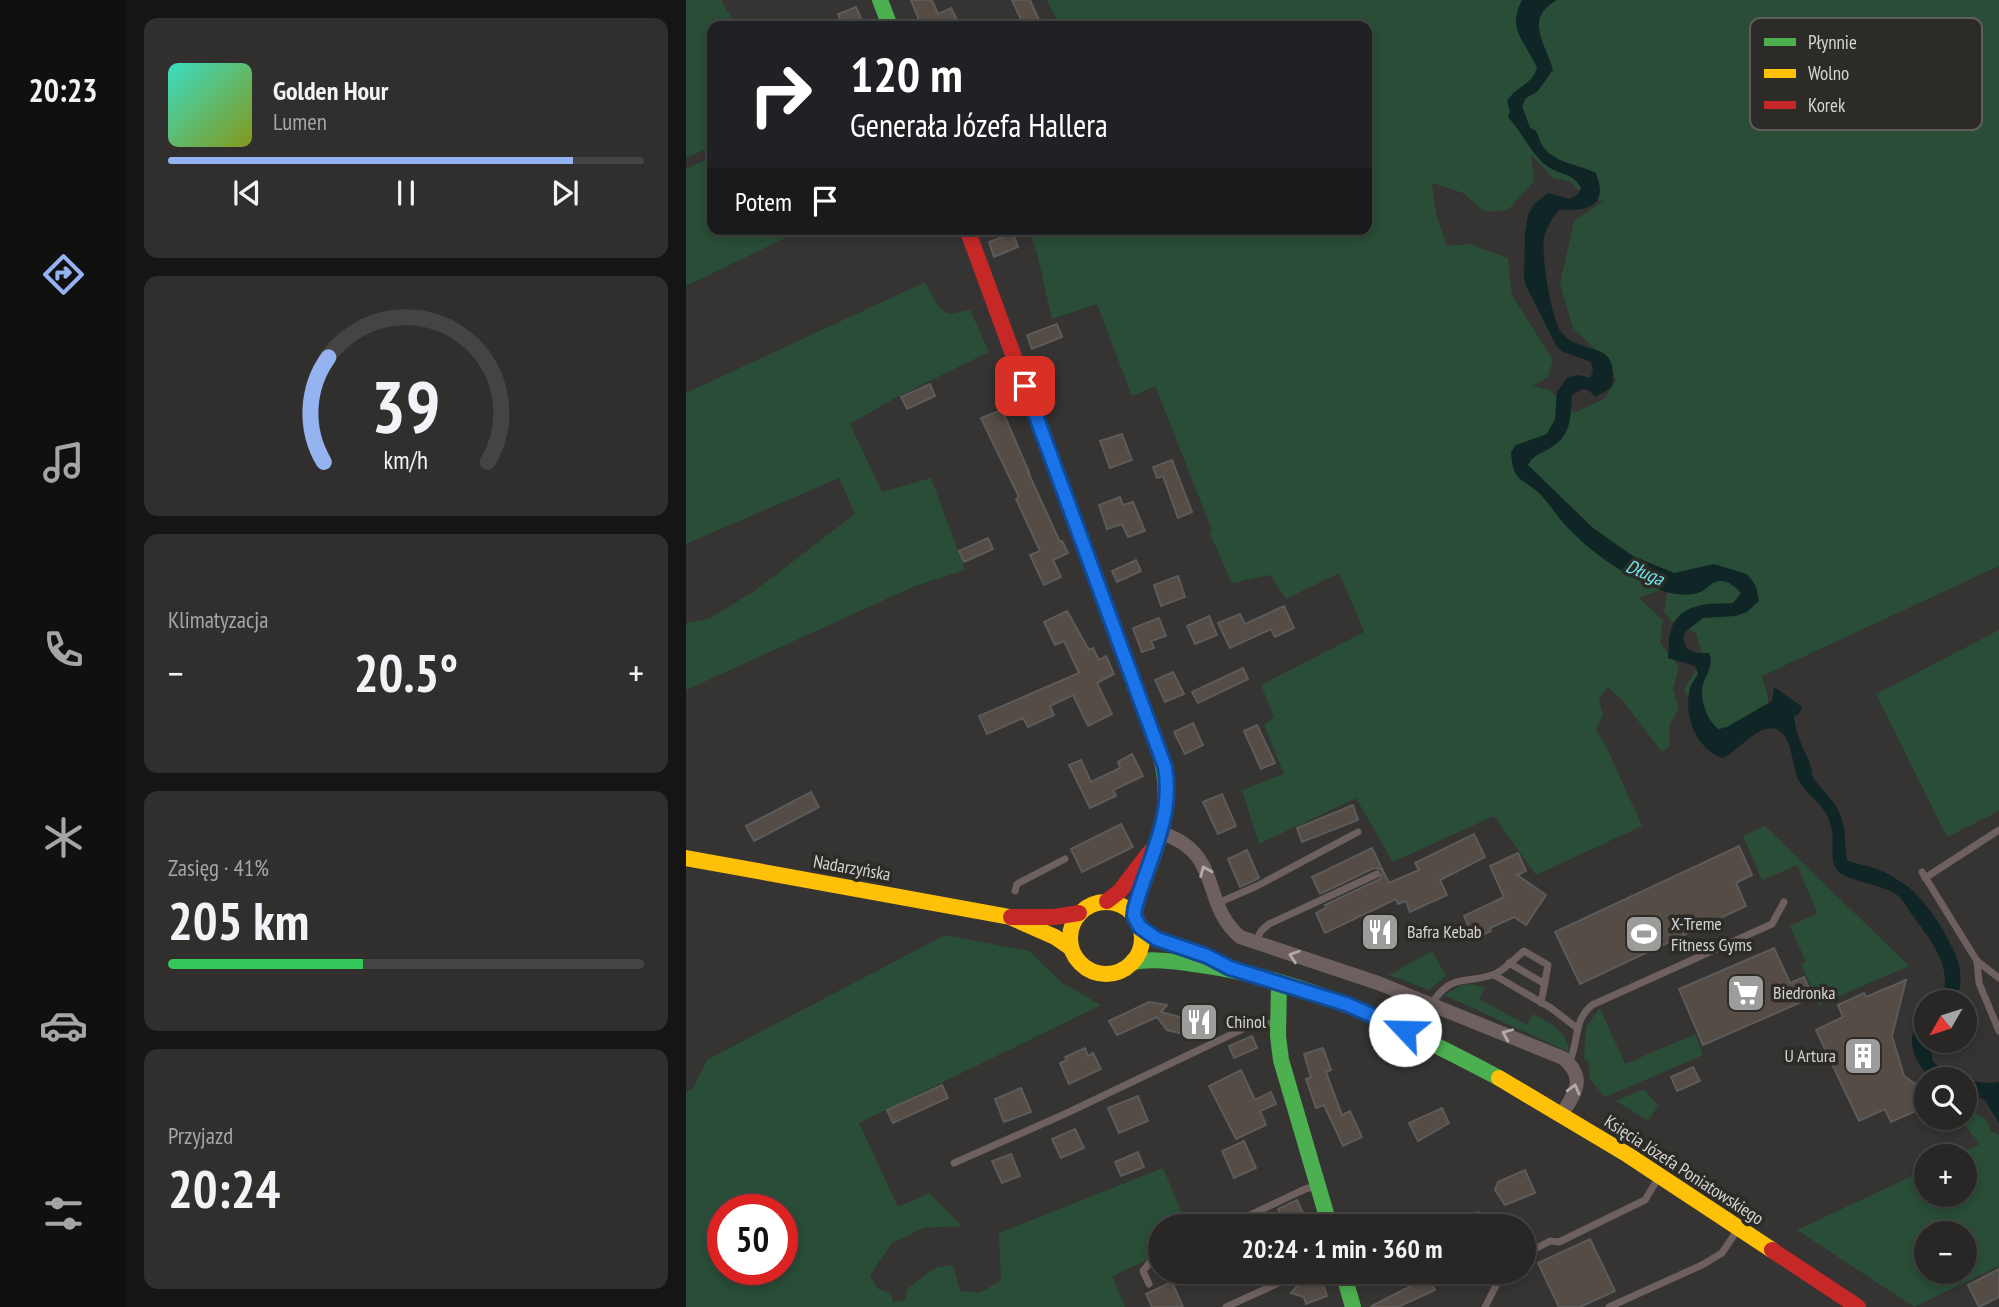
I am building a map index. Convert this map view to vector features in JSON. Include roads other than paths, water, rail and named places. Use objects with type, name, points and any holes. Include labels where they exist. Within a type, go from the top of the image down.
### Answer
[{"type":"main road","points":[[880,0],[888,21]]},
{"type":"main road","points":[[969,235],[1163,759],[1173,798],[1137,921],[1141,946],[1132,962]]},
{"type":"main road","points":[[1159,839],[1120,891],[1107,901],[1089,905],[1079,913],[1070,930],[1071,948],[1081,964],[1098,973],[1116,972],[1132,962],[1152,959],[1230,968],[1279,983],[1281,1060],[1327,1214]]},
{"type":"main road","name":"Nadarzyńska","points":[[686,858],[1010,918],[1055,937],[1071,948]]},
{"type":"main road","points":[[1107,901],[1125,907],[1157,939],[1207,956],[1230,968]]},
{"type":"main road","name":"Nadarzyńska","points":[[1010,918],[1058,918],[1079,913]]},
{"type":"main road","name":"Księcia Józefa Poniatowskiego","points":[[1279,983],[1346,1004],[1486,1070],[1562,1114],[1858,1307]]},
{"type":"main road","points":[[1346,1284],[1353,1307]]},
{"type":"street","points":[[1159,839],[1179,839],[1198,855],[1227,924],[1233,931],[1255,944],[1432,1003],[1556,1055],[1569,1063],[1575,1072],[1577,1084],[1562,1114]]},
{"type":"lane","points":[[1999,830],[1924,875],[1978,961],[1999,978]]},
{"type":"lane","points":[[1218,904],[1357,832]]},
{"type":"lane","points":[[1015,891],[1017,884],[1065,859]]},
{"type":"lane","points":[[1255,944],[1261,931],[1274,921],[1377,874]]},
{"type":"lane","points":[[1569,1063],[1583,1014],[1597,1002],[1772,925],[1784,902]]},
{"type":"lane","points":[[1432,1003],[1444,988],[1471,978],[1494,975],[1524,951],[1548,965],[1541,1003]]},
{"type":"lane","points":[[1978,961],[1979,983],[1999,1031]]},
{"type":"lane","points":[[1509,963],[1545,984]]},
{"type":"lane","points":[[1494,975],[1577,1028]]},
{"type":"lane","points":[[954,1163],[1067,1113],[1251,1025],[1278,1024]]},
{"type":"lane","points":[[1536,1249],[1550,1241],[1559,1242],[1645,1200],[1660,1177]]},
{"type":"lane","points":[[1252,1214],[1305,1189],[1319,1186]]},
{"type":"lane","points":[[1609,1307],[1722,1254],[1739,1228]]},
{"type":"lane","points":[[1148,1265],[1143,1271],[1148,1282]]},
{"type":"lane","points":[[1226,1307],[1277,1284]]},
{"type":"lane","points":[[1485,1307],[1499,1284]]},
{"type":"water","name":"Długa","points":[[1522,0],[1557,0],[1547,7],[1539,23],[1542,41],[1553,70],[1537,92],[1526,98],[1522,106],[1530,128],[1535,130],[1547,151],[1560,160],[1596,173],[1600,193],[1593,205],[1586,208],[1559,210],[1546,230],[1543,246],[1550,301],[1561,332],[1569,340],[1605,354],[1613,371],[1612,387],[1596,397],[1588,390],[1582,389],[1572,395],[1570,420],[1565,434],[1554,446],[1533,458],[1528,465],[1593,528],[1633,556],[1674,573],[1714,564],[1747,574],[1756,586],[1759,601],[1747,612],[1736,616],[1703,618],[1685,632],[1683,638],[1687,649],[1697,653],[1709,653],[1710,665],[1702,690],[1708,715],[1719,729],[1727,727],[1772,701],[1774,687],[1802,707],[1799,714],[1794,716],[1796,730],[1813,777],[1834,802],[1842,818],[1847,860],[1893,877],[1910,888],[1928,907],[1944,931],[1959,965],[1959,990],[1944,990],[1945,980],[1940,957],[1897,895],[1849,878],[1835,867],[1829,820],[1797,777],[1788,743],[1781,732],[1769,728],[1762,730],[1722,758],[1705,747],[1694,730],[1688,699],[1698,674],[1695,666],[1668,658],[1671,630],[1675,621],[1688,609],[1733,603],[1741,593],[1725,581],[1717,581],[1696,593],[1677,594],[1636,579],[1599,556],[1576,537],[1539,493],[1516,474],[1511,452],[1516,445],[1547,434],[1555,419],[1557,392],[1568,377],[1579,375],[1590,378],[1593,371],[1591,362],[1561,351],[1556,345],[1524,278],[1525,234],[1528,215],[1534,204],[1548,193],[1570,199],[1577,195],[1581,188],[1571,177],[1544,163],[1508,117],[1510,112],[1507,101],[1535,74],[1537,68],[1519,36],[1516,20]]},
{"type":"water","points":[[1914,1054],[1931,1054],[1933,1062],[1940,1067],[1922,1067]]},
{"type":"water","points":[[1977,1082],[1999,1082],[1999,1123],[1984,1099],[1977,1096]]},
{"type":"place","name":"Bafra Kebab","points":[[1380,932]]},
{"type":"place","name":"X-Treme Fitness Gyms","points":[[1644,934]]},
{"type":"place","name":"Biedronka","points":[[1746,993]]},
{"type":"place","name":"Chinol","points":[[1199,1022]]},
{"type":"place","name":"U Artura","points":[[1863,1056]]}]
